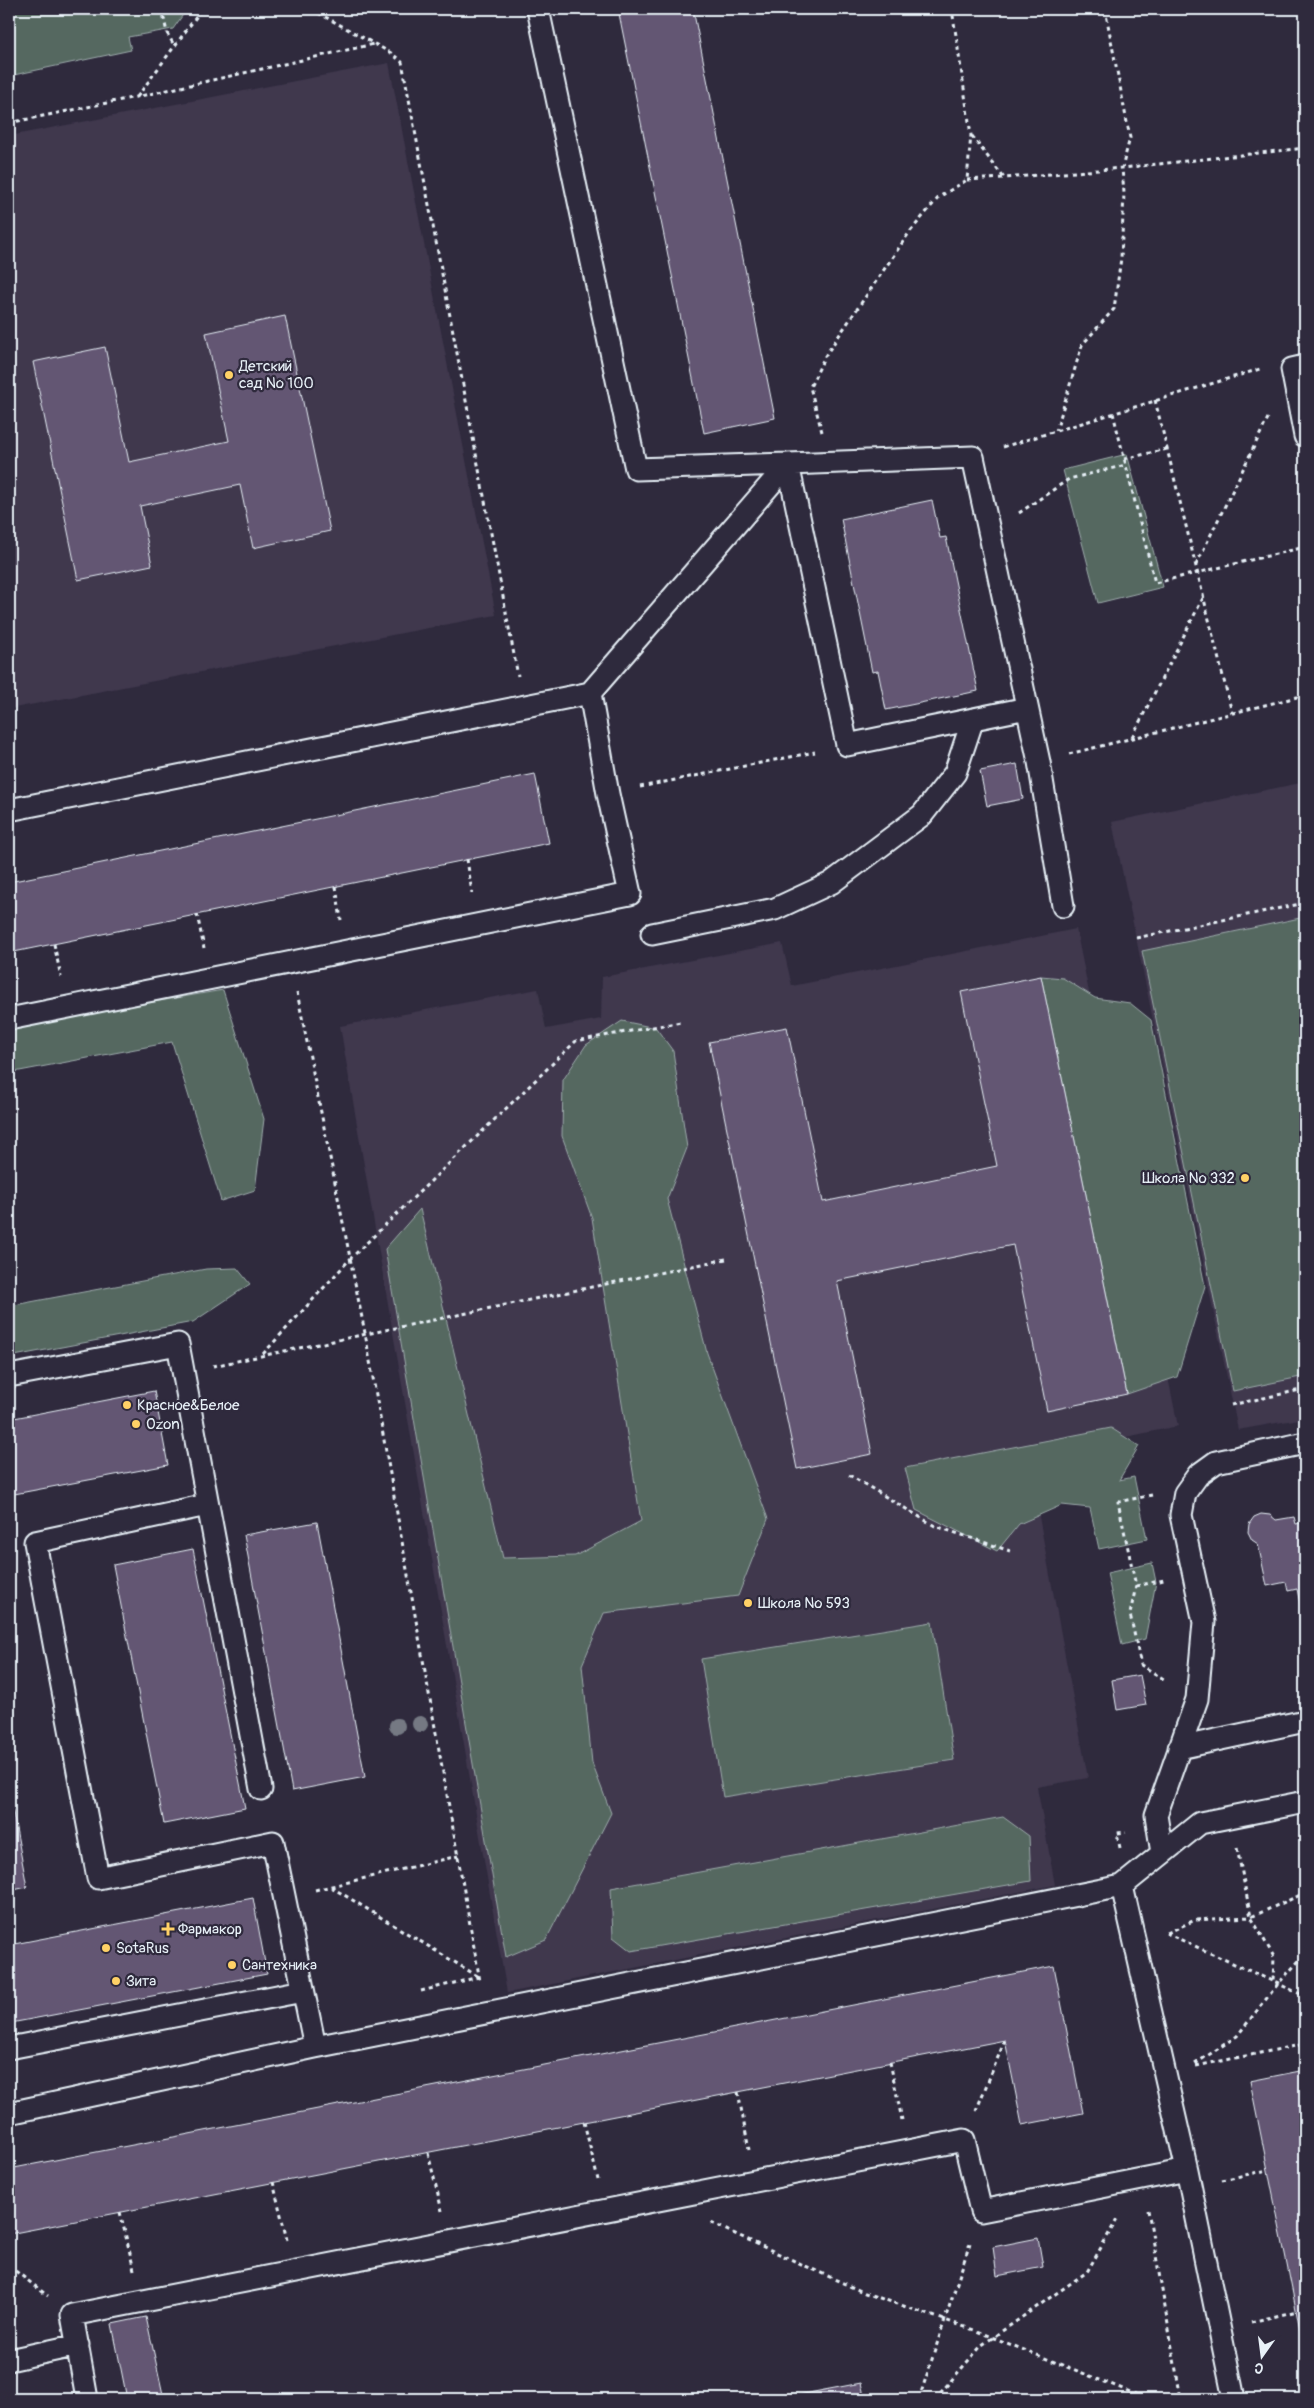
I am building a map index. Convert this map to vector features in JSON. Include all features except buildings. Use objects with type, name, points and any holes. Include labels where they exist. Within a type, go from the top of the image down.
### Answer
[{"type":"lane","points":[[538,9],[636,469],[973,457],[1039,762],[1063,906]]},
{"type":"lane","points":[[1298,368],[1305,436]]},
{"type":"lane","points":[[9,810],[590,692],[788,464]]},
{"type":"lane","points":[[788,464],[848,745],[1027,708]]},
{"type":"lane","points":[[9,1019],[630,894],[608,794],[590,692]]},
{"type":"lane","points":[[652,934],[775,909],[831,883],[922,814],[955,773],[972,719]]},
{"type":"lane","points":[[9,1376],[178,1344],[261,1790]]},
{"type":"lane","points":[[1162,1853],[1156,1815],[1197,1699],[1204,1622],[1181,1515],[1186,1493],[1198,1475],[1216,1462],[1305,1443]]},
{"type":"lane","points":[[207,1505],[35,1542],[98,1878],[273,1842],[315,2047]]},
{"type":"lane","points":[[1179,1748],[1305,1721]]},
{"type":"lane","points":[[10,2108],[1122,1886],[1200,1823],[1305,1802]]},
{"type":"lane","points":[[1122,1886],[1188,2178],[1234,2399]]},
{"type":"lane","points":[[9,2048],[303,1991]]},
{"type":"lane","points":[[87,2399],[72,2315],[964,2140],[981,2211],[1142,2178],[1188,2178]]},
{"type":"lane","points":[[9,2360],[78,2345]]},
{"type":"path","points":[[162,9],[167,33],[174,45]]},
{"type":"path","points":[[136,97],[202,9]]},
{"type":"path","points":[[312,9],[375,44],[402,62],[524,706]]},
{"type":"path","points":[[952,9],[971,135],[967,180]]},
{"type":"path","points":[[1056,430],[1082,345],[1114,308],[1121,258],[1124,193],[1122,168],[1130,138],[1105,9]]},
{"type":"path","points":[[9,123],[375,44]]},
{"type":"path","points":[[971,135],[1004,178]]},
{"type":"path","points":[[830,462],[810,387],[825,356],[909,233],[939,197],[967,180],[1122,168],[1305,148]]},
{"type":"path","points":[[973,457],[1056,430],[1269,367],[1298,368]]},
{"type":"path","points":[[1155,400],[1232,713]]},
{"type":"path","points":[[1113,413],[1155,583],[1305,547]]},
{"type":"path","points":[[1196,565],[1270,414]]},
{"type":"path","points":[[1124,459],[1167,449]]},
{"type":"path","points":[[989,534],[1069,478],[1126,465]]},
{"type":"path","points":[[1132,737],[1203,597]]},
{"type":"path","points":[[1039,762],[1132,737],[1305,695]]},
{"type":"path","points":[[608,794],[848,745]]},
{"type":"path","points":[[1136,938],[1305,903]]},
{"type":"path","points":[[291,962],[365,1333],[485,2013]]},
{"type":"path","points":[[263,1354],[351,1258],[576,1041],[682,1022]]},
{"type":"path","points":[[183,1373],[263,1354],[726,1260]]},
{"type":"path","points":[[1231,1405],[1305,1389]]},
{"type":"path","points":[[849,1474],[935,1526],[1010,1551]]},
{"type":"path","points":[[1141,1665],[1130,1614],[1136,1586],[1118,1502],[1150,1495],[1186,1493]]},
{"type":"path","points":[[1230,1817],[1251,1917],[1274,1957],[1274,1982]]},
{"type":"path","points":[[284,1897],[458,1856]]},
{"type":"path","points":[[330,1886],[479,1977]]},
{"type":"path","points":[[1167,1933],[1195,1920],[1251,1917],[1305,1893]]},
{"type":"path","points":[[1129,1916],[1305,1996]]},
{"type":"path","points":[[1305,1954],[1278,1984],[1237,2036],[1190,2067],[1305,2044]]},
{"type":"path","points":[[964,2140],[1005,2040]]},
{"type":"path","points":[[890,2062],[908,2150]]},
{"type":"path","points":[[738,2092],[755,2180]]},
{"type":"path","points":[[584,2122],[605,2210]]},
{"type":"path","points":[[428,2153],[449,2241]]},
{"type":"path","points":[[1188,2178],[1268,2170]]},
{"type":"path","points":[[935,2399],[982,2345],[1087,2272],[1142,2178]]},
{"type":"path","points":[[1142,2178],[1181,2399]]},
{"type":"path","points":[[273,2182],[294,2272]]},
{"type":"path","points":[[920,2399],[981,2211]]},
{"type":"path","points":[[120,2212],[141,2302]]},
{"type":"path","points":[[704,2220],[865,2293],[945,2320],[1148,2399]]},
{"type":"path","points":[[9,2266],[72,2315]]},
{"type":"path","points":[[1219,2328],[1297,2311]]},
{"type":"shaded area","name":"Детский сад № 100","points":[[389,63],[496,615],[9,709],[9,136]]},
{"type":"shaded area","name":"Школа № 332","points":[[1305,782],[1305,1418],[1238,1430],[1112,822]]},
{"type":"shaded area","name":"Школа № 593","points":[[1076,929],[1178,1426],[1028,1458],[1088,1778],[1037,1787],[1055,1885],[507,1993],[340,1026],[538,989],[546,1029],[601,1019],[602,977],[782,943],[792,986]]},
{"type":"green space","points":[[9,9],[187,9],[173,29],[128,37],[131,50],[9,76]]},
{"type":"green space","points":[[1127,454],[1163,587],[1098,603],[1063,470]]},
{"type":"green space","name":"Школа № 332","points":[[1305,917],[1305,1376],[1233,1391],[1142,951]]},
{"type":"green space","points":[[1041,976],[1063,978],[1095,998],[1130,1003],[1151,1020],[1205,1286],[1177,1377],[1127,1394]]},
{"type":"green space","points":[[223,990],[264,1119],[255,1190],[221,1201],[172,1042],[9,1073],[9,1027]]},
{"type":"green space","points":[[622,1021],[656,1028],[673,1051],[687,1148],[667,1199],[707,1353],[768,1519],[738,1596],[604,1613],[582,1665],[592,1763],[611,1813],[546,1940],[506,1957],[385,1249],[420,1209],[503,1558],[575,1556],[641,1521],[592,1218],[562,1136],[563,1080],[586,1045]]},
{"type":"green space","points":[[237,1268],[250,1284],[193,1322],[9,1357],[9,1306],[206,1269]]},
{"type":"green space","points":[[1111,1428],[1139,1446],[1119,1480],[1134,1477],[1147,1539],[1099,1549],[1090,1508],[1062,1505],[1019,1524],[997,1551],[916,1510],[905,1468]]},
{"type":"green space","points":[[1152,1563],[1156,1582],[1145,1639],[1122,1645],[1107,1573]]},
{"type":"green space","points":[[932,1622],[954,1760],[723,1797],[701,1659]]},
{"type":"green space","points":[[1003,1817],[1029,1836],[1031,1881],[631,1951],[613,1937],[611,1888]]},
{"type":"place","name":"Детский сад № 100","points":[[229,375]]},
{"type":"place","name":"Школа № 332","points":[[1245,1178]]},
{"type":"place","name":"Красное&Белое","points":[[127,1405]]},
{"type":"place","name":"Ozon","points":[[136,1424]]},
{"type":"place","name":"Школа № 593","points":[[748,1603]]},
{"type":"place","name":"Фармакор","points":[[168,1929]]},
{"type":"place","name":"SotaRus","points":[[106,1948]]},
{"type":"place","name":"Сантехника","points":[[232,1965]]},
{"type":"place","name":"Зита","points":[[116,1981]]}]
